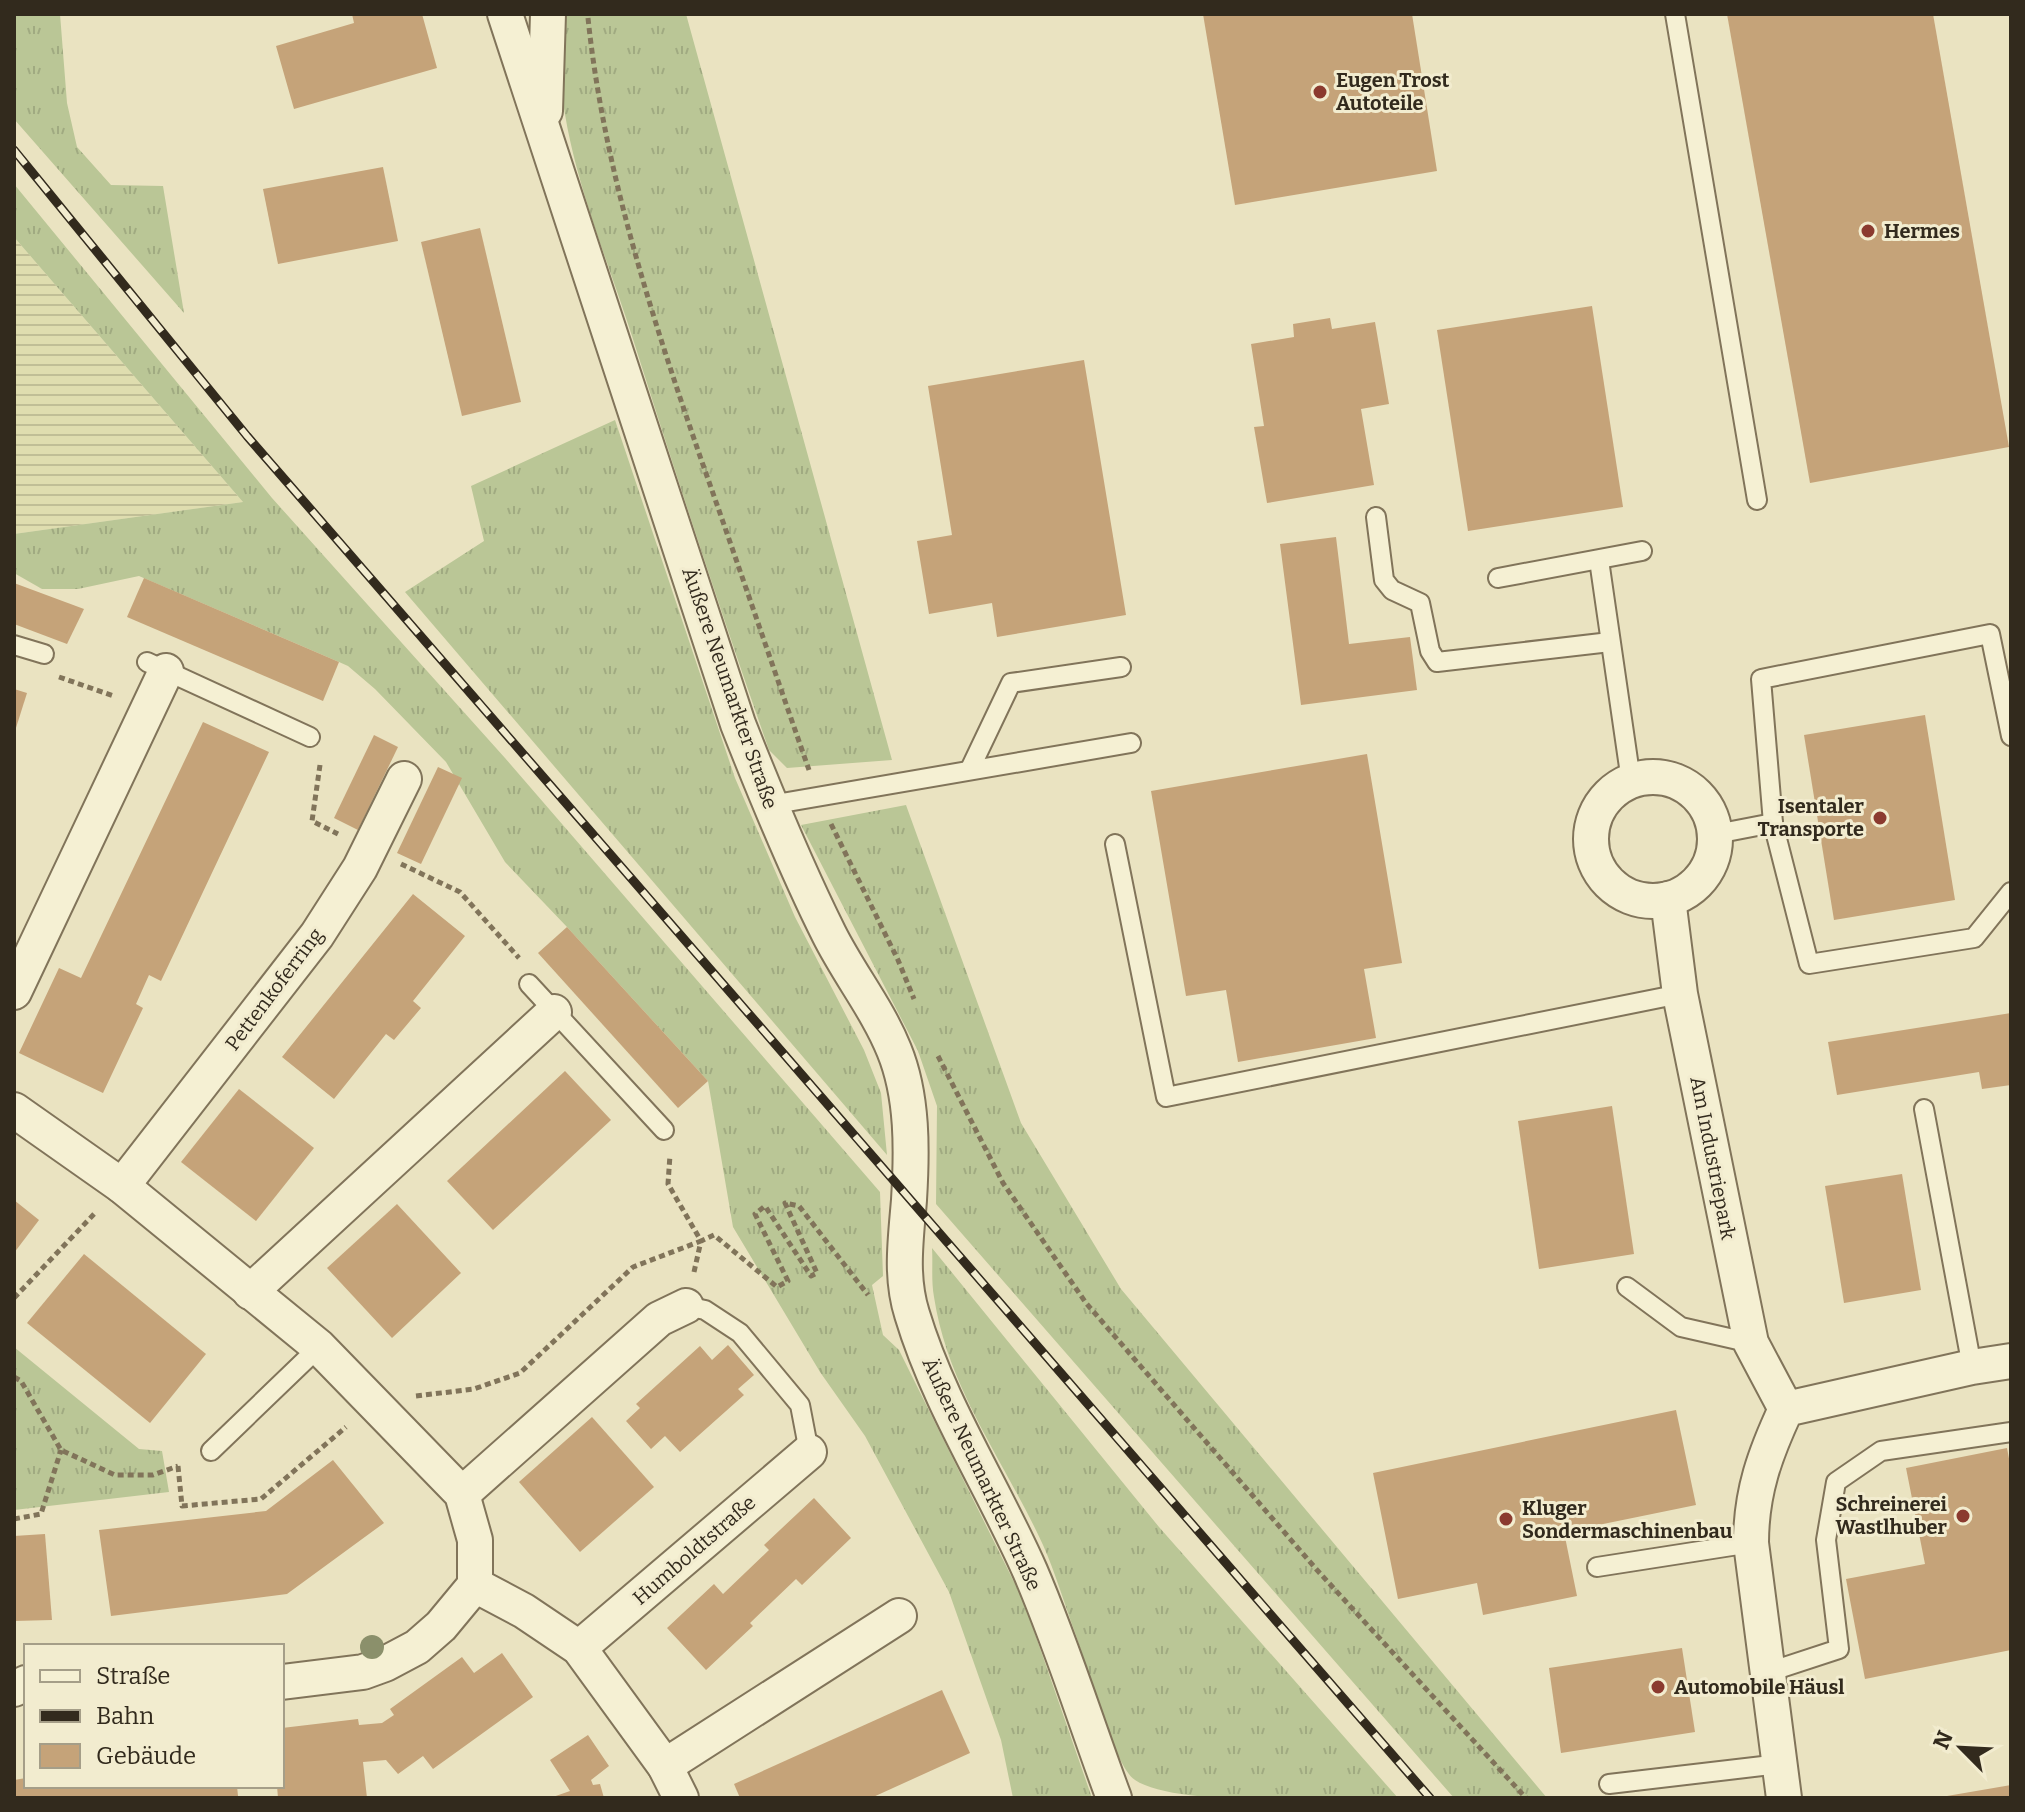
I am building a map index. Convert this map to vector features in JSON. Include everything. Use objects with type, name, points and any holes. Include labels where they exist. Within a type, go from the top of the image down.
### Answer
[{"type":"street","name":"Äußere Neumarkter Straße","points":[[505,14],[738,724],[770,805],[830,936],[894,1051],[909,1121],[911,1154],[904,1256],[905,1288],[911,1312],[947,1406],[990,1484],[1031,1574],[1114,1798]]},
{"type":"street","points":[[545,135],[548,14]]},
{"type":"street","points":[[14,992],[149,709],[156,667]]},
{"type":"street","points":[[1654,777],[1676,781],[1696,793],[1709,811],[1716,834],[1713,855],[1704,875],[1688,890],[1668,899],[1650,901],[1623,893],[1602,875],[1591,839],[1594,820],[1602,804],[1615,790],[1631,781],[1654,777]]},
{"type":"street","name":"Pettenkoferring","points":[[122,1186],[317,935],[360,868],[404,779]]},
{"type":"street","name":"Am Industriepark","points":[[1668,899],[1680,994],[1751,1343],[1786,1409]]},
{"type":"street","points":[[250,1292],[554,1012]]},
{"type":"street","points":[[14,1110],[122,1186],[319,1347],[462,1494],[475,1540],[475,1585],[441,1626],[417,1647],[363,1672],[284,1682]]},
{"type":"street","points":[[462,1494],[659,1319],[686,1306]]},
{"type":"street","points":[[1784,1798],[1751,1543],[1751,1509],[1760,1471],[1786,1409],[2011,1361]]},
{"type":"street","name":"Humboldtstraße","points":[[579,1648],[809,1452]]},
{"type":"street","points":[[475,1585],[524,1611],[579,1648],[665,1766],[681,1798]]},
{"type":"street","points":[[665,1766],[899,1616]]},
{"type":"lane","points":[[1675,14],[1757,500]]},
{"type":"lane","points":[[1376,517],[1384,580],[1392,590],[1420,603],[1430,651],[1437,662],[1610,642]]},
{"type":"lane","points":[[1498,578],[1642,551]]},
{"type":"lane","points":[[1599,560],[1631,781]]},
{"type":"lane","points":[[2011,736],[1990,634],[1761,679],[1773,823],[1809,964],[1974,938],[2011,892]]},
{"type":"lane","points":[[14,645],[44,654]]},
{"type":"lane","points":[[156,667],[310,737]]},
{"type":"lane","points":[[970,769],[1011,683],[1121,667]]},
{"type":"lane","points":[[770,805],[1131,743]]},
{"type":"lane","points":[[1716,834],[1773,823]]},
{"type":"lane","points":[[1115,844],[1166,1097],[1680,994]]},
{"type":"lane","points":[[529,984],[664,1130]]},
{"type":"lane","points":[[1924,1109],[1972,1367]]},
{"type":"lane","points":[[1627,1287],[1681,1327],[1751,1343]]},
{"type":"lane","points":[[686,1306],[705,1310],[740,1333],[800,1405],[809,1452]]},
{"type":"lane","points":[[211,1451],[319,1347]]},
{"type":"lane","points":[[1769,1672],[1839,1649],[1826,1540],[1836,1482],[1881,1451],[2011,1432]]},
{"type":"lane","points":[[1597,1567],[1751,1543]]},
{"type":"lane","points":[[1609,1784],[1780,1764]]},
{"type":"path","points":[[588,14],[594,70],[623,214],[673,378],[818,795],[898,960],[915,1003]]},
{"type":"path","points":[[44,654],[55,675],[149,709]]},
{"type":"path","points":[[933,1045],[1003,1183],[1086,1303],[1317,1570],[1526,1798]]},
{"type":"path","points":[[664,1130],[670,1149],[668,1184],[701,1241],[686,1306]]},
{"type":"path","points":[[14,1298],[122,1186]]},
{"type":"path","points":[[178,1466],[182,1506],[261,1499],[379,1407],[409,1397],[474,1389],[520,1373],[633,1267],[714,1235],[777,1287],[788,1281],[755,1214],[765,1206],[811,1276],[817,1273],[785,1203],[799,1206],[878,1308],[894,1318],[911,1312]]},
{"type":"path","points":[[14,1377],[21,1381],[61,1450],[115,1475],[153,1475],[211,1451]]},
{"type":"path","points":[[14,1519],[41,1514],[61,1450]]},
{"type":"shaded area","points":[[14,237],[243,502],[14,534]]},
{"type":"green space","points":[[14,14],[60,14],[67,103],[77,147],[111,185],[163,186],[184,313],[14,119]]},
{"type":"green space","points":[[561,14],[686,14],[892,760],[787,768],[769,750],[580,178],[562,97],[559,55]]},
{"type":"green space","points":[[14,184],[272,498],[505,758],[880,1192],[883,1276],[872,1285],[883,1335],[899,1350],[1024,1602],[1092,1798],[1013,1798],[1001,1740],[949,1592],[865,1436],[820,1372],[733,1227],[708,1081],[505,862],[446,762],[375,689],[339,662],[139,576],[78,589],[42,589],[14,573],[14,534],[243,502],[14,237]]},
{"type":"green space","points":[[615,420],[735,778],[795,917],[864,1050],[881,1093],[887,1155],[405,592],[484,541],[471,486]]},
{"type":"green space","points":[[906,805],[1021,1123],[1121,1289],[1547,1798],[1454,1798],[936,1204],[937,1106],[918,1051],[801,825]]},
{"type":"green space","points":[[932,1248],[1159,1527],[1398,1798],[1221,1798],[1156,1789],[1135,1780],[1109,1734],[1043,1545],[952,1363],[934,1297]]},
{"type":"green space","points":[[14,1347],[139,1449],[162,1451],[169,1492],[14,1510]]},
{"type":"building","points":[[352,14],[422,14],[437,68],[294,109],[276,46],[354,23]]},
{"type":"building","name":"Eugen Trost Autoteile","points":[[1203,14],[1412,14],[1437,171],[1235,205]]},
{"type":"building","name":"Hermes","points":[[1727,14],[1933,14],[2009,447],[1810,483]]},
{"type":"building","points":[[383,167],[398,241],[278,264],[263,189]]},
{"type":"building","points":[[480,228],[521,402],[462,416],[421,242]]},
{"type":"building","points":[[1592,306],[1623,507],[1468,531],[1437,330]]},
{"type":"building","points":[[1330,318],[1332,329],[1375,322],[1389,404],[1361,409],[1374,485],[1267,503],[1254,427],[1264,426],[1251,344],[1294,337],[1293,324]]},
{"type":"building","points":[[1084,360],[1126,615],[997,637],[992,603],[929,614],[917,541],[952,535],[928,386]]},
{"type":"building","points":[[1336,537],[1349,644],[1410,637],[1417,690],[1301,705],[1280,544]]},
{"type":"building","points":[[144,578],[339,662],[323,701],[127,617]]},
{"type":"building","points":[[14,583],[84,609],[67,644],[14,624]]},
{"type":"building","points":[[14,689],[27,693],[15,731],[14,731]]},
{"type":"building","name":"Isentaler Transporte","points":[[1925,715],[1955,900],[1834,920],[1804,735]]},
{"type":"building","points":[[203,722],[269,752],[161,981],[149,975],[136,1004],[143,1008],[103,1093],[19,1053],[59,968],[81,978]]},
{"type":"building","points":[[374,735],[398,747],[358,830],[334,818]]},
{"type":"building","points":[[1367,754],[1402,963],[1364,969],[1376,1038],[1238,1062],[1226,990],[1186,996],[1151,791]]},
{"type":"building","points":[[438,767],[462,778],[421,864],[397,853]]},
{"type":"building","points":[[413,894],[465,936],[413,1001],[421,1008],[394,1040],[386,1034],[334,1099],[282,1057]]},
{"type":"building","points":[[567,927],[708,1081],[678,1108],[538,953]]},
{"type":"building","points":[[2011,1013],[2011,1085],[1982,1089],[1979,1072],[1837,1095],[1828,1042]]},
{"type":"building","points":[[565,1071],[611,1120],[493,1230],[447,1181]]},
{"type":"building","points":[[239,1089],[314,1148],[256,1221],[181,1162]]},
{"type":"building","points":[[1612,1106],[1634,1254],[1539,1269],[1518,1121]]},
{"type":"building","points":[[1902,1174],[1921,1290],[1844,1303],[1825,1186]]},
{"type":"building","points":[[14,1200],[39,1220],[14,1253]]},
{"type":"building","points":[[397,1204],[461,1273],[392,1338],[327,1268]]},
{"type":"building","points":[[84,1254],[206,1354],[150,1423],[27,1323]]},
{"type":"building","points":[[728,1345],[754,1375],[738,1389],[744,1395],[680,1452],[665,1436],[651,1449],[626,1421],[640,1408],[636,1404],[700,1346],[712,1360]]},
{"type":"building","name":"Kluger Sondermaschinenbau","points":[[1676,1410],[1696,1505],[1564,1532],[1577,1596],[1483,1615],[1477,1583],[1398,1599],[1373,1473]]},
{"type":"building","points":[[592,1417],[654,1487],[580,1552],[519,1482]]},
{"type":"building","name":"Schreinerei Wastlhuber","points":[[2007,1448],[2011,1469],[2011,1650],[1865,1679],[1846,1579],[1925,1564],[1906,1468]]},
{"type":"building","points":[[333,1460],[384,1523],[287,1594],[111,1616],[99,1530],[266,1511]]},
{"type":"building","points":[[814,1498],[851,1538],[802,1585],[796,1579],[750,1623],[753,1626],[706,1670],[667,1628],[714,1584],[723,1594],[769,1550],[764,1545]]},
{"type":"building","points":[[45,1534],[52,1620],[14,1621],[14,1536]]},
{"type":"building","points":[[1682,1648],[1695,1732],[1561,1753],[1549,1668]]},
{"type":"building","points":[[502,1653],[533,1697],[433,1769],[423,1756],[398,1774],[386,1760],[363,1762],[367,1798],[278,1798],[277,1788],[284,1788],[284,1728],[358,1719],[359,1725],[382,1723],[394,1715],[390,1709],[462,1657],[474,1673]]},
{"type":"building","points":[[942,1690],[970,1753],[871,1798],[740,1798],[734,1784]]},
{"type":"building","points":[[588,1735],[609,1766],[591,1780],[593,1785],[600,1784],[604,1798],[550,1798],[570,1791],[550,1760]]},
{"type":"building","points":[[24,1778],[24,1788],[237,1788],[238,1796],[14,1798],[14,1780]]},
{"type":"building","points":[[2011,1785],[2011,1798],[1947,1798],[1947,1796]]},
{"type":"railway","points":[[14,150],[247,436],[1430,1798]]},
{"type":"place","name":"Eugen Trost Autoteile","points":[[1320,92]]},
{"type":"place","name":"Hermes","points":[[1868,231]]},
{"type":"place","name":"Isentaler Transporte","points":[[1880,818]]},
{"type":"place","name":"Schreinerei Wastlhuber","points":[[1963,1516]]},
{"type":"place","name":"Kluger Sondermaschinenbau","points":[[1506,1519]]},
{"type":"place","name":"Automobile Häusl","points":[[1658,1687]]}]
